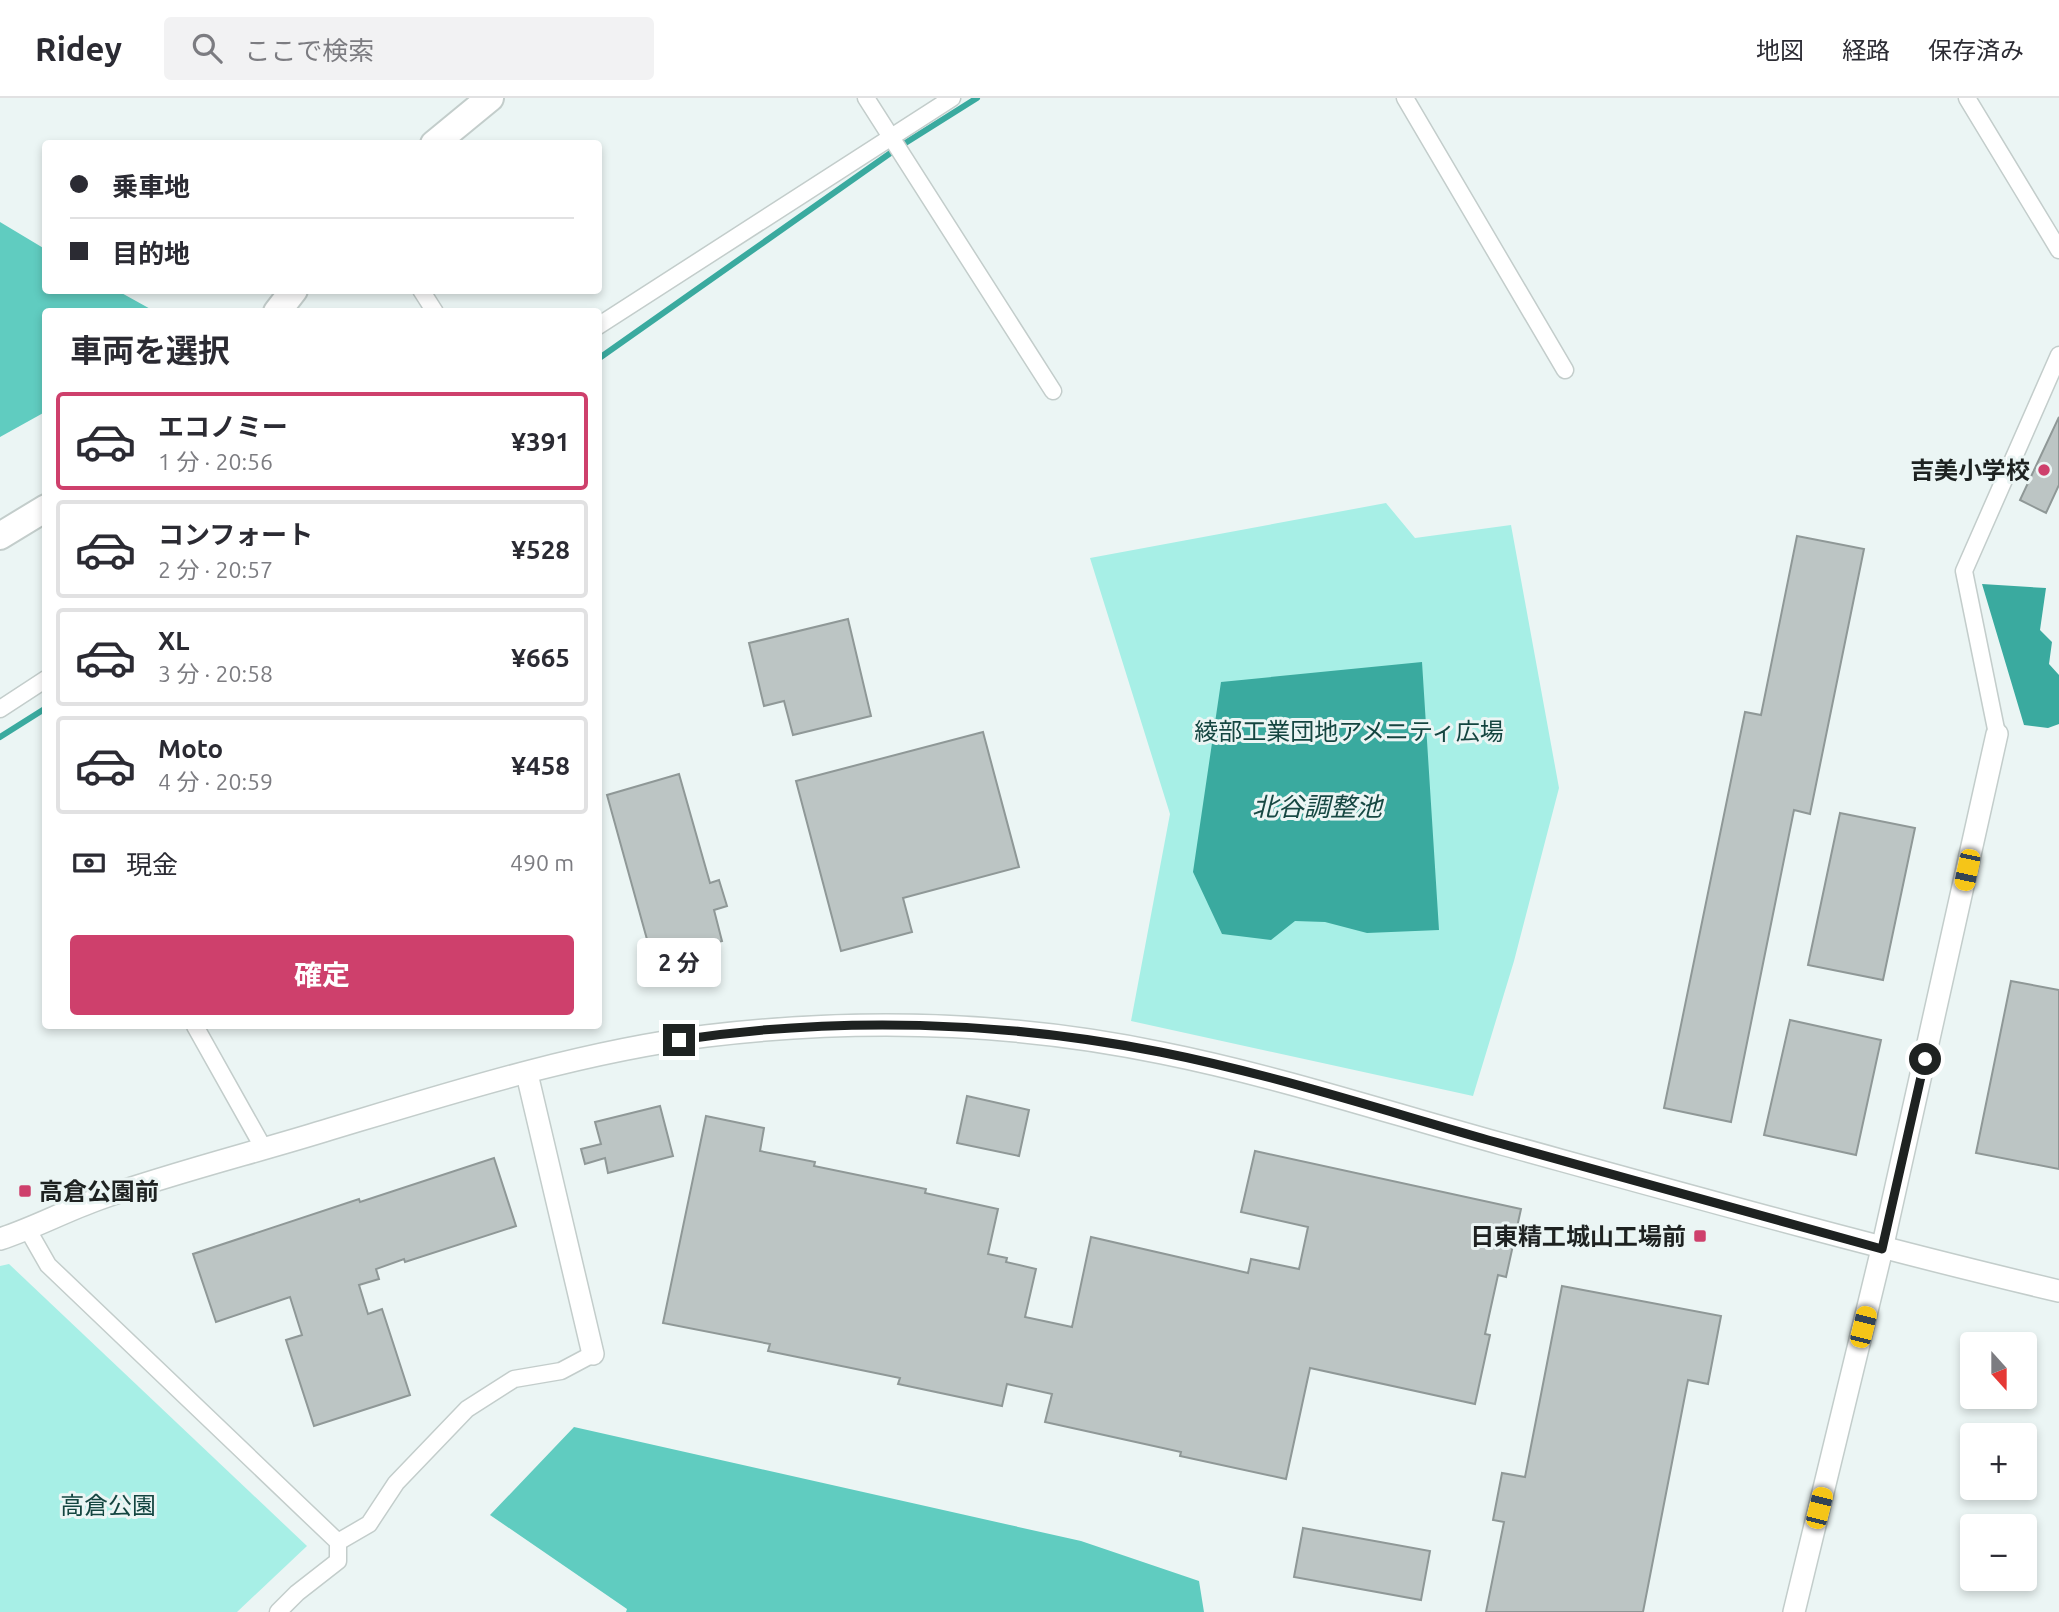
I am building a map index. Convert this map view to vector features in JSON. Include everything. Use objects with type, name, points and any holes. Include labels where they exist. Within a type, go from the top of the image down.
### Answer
[{"type":"main road","points":[[439,140],[490,98]]},
{"type":"main road","points":[[280,308],[291,294]]},
{"type":"main road","points":[[0,536],[42,510]]},
{"type":"street","points":[[866,98],[1053,391]]},
{"type":"street","points":[[602,323],[952,98]]},
{"type":"street","points":[[1405,98],[1565,370]]},
{"type":"street","points":[[1967,98],[2059,250]]},
{"type":"street","points":[[1794,1612],[1882,1249],[1997,734],[1964,571],[2059,355]]},
{"type":"street","points":[[0,709],[42,682]]},
{"type":"street","points":[[0,1239],[97,1200],[264,1149],[527,1074],[631,1048],[784,1028],[904,1024],[1049,1035],[1158,1052],[1268,1077],[1882,1249],[2059,1291]]},
{"type":"street","points":[[197,1029],[264,1149]]},
{"type":"street","points":[[338,1542],[369,1524],[396,1483],[467,1409],[514,1379],[561,1371],[593,1354],[527,1074]]},
{"type":"street","points":[[28,1230],[48,1265],[338,1542],[338,1561],[278,1612]]},
{"type":"green space","name":"綾部工業団地アメニティ広場","points":[[1386,503],[1415,538],[1511,525],[1559,788],[1514,961],[1473,1096],[1131,1021],[1170,814],[1090,558]]},
{"type":"green space","name":"高倉公園","points":[[9,1264],[307,1546],[237,1612],[0,1612],[0,1266]]},
{"type":"shaded area","points":[[0,222],[42,247],[42,294],[123,294],[149,308],[42,308],[42,414],[0,437]]},
{"type":"shaded area","points":[[574,1427],[1081,1541],[1199,1581],[1204,1612],[626,1612],[627,1609],[490,1515]]},
{"type":"water","points":[[1982,584],[2046,588],[2040,630],[2052,642],[2049,664],[2059,675],[2059,724],[2048,728],[2024,725]]},
{"type":"water","name":"北谷調整池","points":[[1422,662],[1439,930],[1367,933],[1325,922],[1295,921],[1271,940],[1222,934],[1193,872],[1221,682]]},
{"type":"building","points":[[2059,417],[2059,485],[2046,513],[2020,500]]},
{"type":"building","points":[[1797,536],[1864,549],[1810,814],[1794,810],[1731,1122],[1664,1108],[1745,712],[1761,715]]},
{"type":"building","points":[[848,619],[871,716],[793,735],[784,701],[764,706],[749,643]]},
{"type":"building","points":[[983,732],[1019,867],[903,898],[912,932],[841,951],[796,781]]},
{"type":"building","points":[[679,774],[710,883],[719,880],[727,906],[714,910],[722,941],[653,961],[607,795]]},
{"type":"building","points":[[1840,813],[1915,828],[1883,980],[1808,965]]},
{"type":"building","points":[[2011,981],[2059,990],[2059,1169],[1976,1153]]},
{"type":"building","points":[[1790,1020],[1881,1040],[1856,1155],[1764,1135]]},
{"type":"building","points":[[967,1096],[1029,1110],[1019,1156],[957,1143]]},
{"type":"building","points":[[660,1106],[673,1156],[608,1173],[605,1158],[585,1164],[581,1149],[601,1144],[595,1122]]},
{"type":"building","points":[[706,1116],[764,1128],[760,1151],[815,1162],[814,1166],[926,1189],[925,1193],[998,1209],[988,1254],[1007,1258],[1006,1262],[1036,1269],[1025,1317],[1072,1327],[1091,1237],[1248,1273],[1251,1259],[1299,1269],[1308,1227],[1241,1212],[1255,1151],[1521,1209],[1506,1277],[1498,1275],[1485,1334],[1490,1335],[1475,1404],[1310,1368],[1286,1479],[1180,1456],[1181,1452],[1045,1422],[1052,1394],[1007,1384],[1002,1406],[898,1384],[900,1378],[768,1351],[770,1344],[663,1323]]},
{"type":"building","points":[[494,1158],[516,1226],[376,1269],[379,1279],[359,1285],[368,1314],[382,1309],[410,1395],[314,1426],[286,1340],[302,1335],[290,1297],[216,1322],[193,1254]]},
{"type":"building","points":[[1562,1286],[1721,1316],[1708,1384],[1688,1380],[1643,1612],[1486,1612],[1504,1522],[1493,1520],[1502,1473],[1525,1477]]},
{"type":"building","points":[[1303,1528],[1430,1551],[1421,1600],[1294,1577]]},
{"type":"waterway","points":[[602,356],[899,147],[977,98]]},
{"type":"waterway","points":[[0,737],[42,711]]},
{"type":"place","name":"吉美小学校","points":[[2044,470]]},
{"type":"place","name":"高倉公園前","points":[[25,1191]]},
{"type":"place","name":"日東精工城山工場前","points":[[1700,1236]]},
{"type":"route","points":[[679,1040],[784,1028],[904,1024],[1049,1035],[1158,1052],[1268,1077],[1882,1249],[1925,1059]]}]
